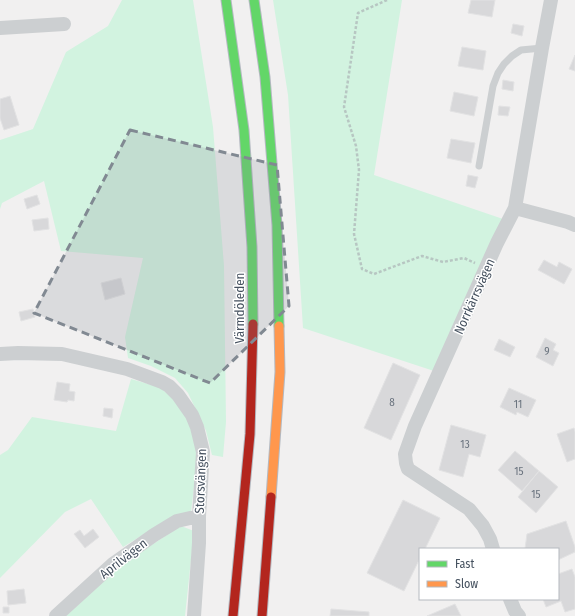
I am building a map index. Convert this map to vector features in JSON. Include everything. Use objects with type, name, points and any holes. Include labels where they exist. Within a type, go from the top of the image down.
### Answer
[{"type":"highway","name":"Värmdöleden","points":[[226,0],[244,130],[252,247],[253,307],[250,434],[233,616]]},
{"type":"highway","points":[[254,0],[265,77],[277,226],[280,372],[262,616]]},
{"type":"street","name":"Norrkärrsvägen","points":[[493,548],[483,526],[469,509],[408,469],[405,454],[418,420],[497,243],[515,208],[551,0]]},
{"type":"street","points":[[0,28],[64,24]]},
{"type":"street","points":[[515,208],[575,225]]},
{"type":"street","name":"Storsvängen","points":[[0,354],[62,354],[127,369],[155,379],[169,386],[178,395],[197,427],[203,452],[194,616]]},
{"type":"street","name":"Aprilvägen","points":[[56,616],[113,564],[148,539],[177,521],[199,516]]},
{"type":"street","points":[[510,600],[519,616]]},
{"type":"lane","points":[[479,166],[493,86],[498,73],[512,56],[521,50],[542,48]]},
{"type":"path","points":[[387,0],[358,13],[344,107],[356,146],[359,170],[354,234],[362,269],[374,274],[422,256],[442,262],[464,258],[486,269]]},
{"type":"highlighted area","points":[[130,130],[277,165],[289,306],[210,383],[34,313]]},
{"type":"green space","points":[[122,0],[193,0],[213,127],[224,266],[226,422],[223,457],[212,455],[206,431],[188,393],[175,378],[151,366],[128,358],[125,337],[143,258],[61,251],[44,181],[2,203],[0,209],[0,140],[33,129],[66,52],[108,26]]},
{"type":"green space","points":[[273,0],[402,0],[374,175],[503,219],[434,371],[303,328],[288,95]]},
{"type":"green space","points":[[131,379],[159,387],[173,398],[191,422],[198,453],[191,512],[167,520],[123,547],[91,499],[65,512],[0,578],[0,455],[8,450],[32,417],[116,431]]},
{"type":"green space","points":[[181,526],[194,531],[185,616],[66,616],[122,564]]},
{"type":"building","points":[[471,0],[495,0],[492,17],[468,13]]},
{"type":"building","points":[[513,24],[524,26],[522,36],[511,33]]},
{"type":"building","points":[[462,47],[486,51],[483,70],[458,66]]},
{"type":"building","points":[[575,55],[575,71],[569,69]]},
{"type":"building","points":[[503,80],[514,82],[513,91],[502,89]]},
{"type":"building","points":[[454,92],[478,97],[474,116],[450,111]]},
{"type":"building","points":[[10,96],[19,125],[4,130],[0,118],[0,99]]},
{"type":"building","points":[[499,106],[510,107],[508,116],[498,115]]},
{"type":"building","points":[[451,139],[475,143],[471,163],[447,158]]},
{"type":"building","points":[[468,175],[478,177],[475,188],[466,186]]},
{"type":"building","points":[[37,195],[40,204],[27,209],[24,199]]},
{"type":"building","points":[[48,218],[49,229],[34,231],[32,220]]},
{"type":"building","points":[[544,260],[557,267],[559,262],[572,269],[564,284],[538,270]]},
{"type":"building","points":[[121,278],[125,294],[105,300],[101,283]]},
{"type":"building","points":[[33,309],[35,317],[21,321],[19,312]]},
{"type":"building","points":[[545,338],[556,344],[553,350],[559,353],[553,366],[536,357]]},
{"type":"building","points":[[499,339],[515,347],[510,357],[494,350]]},
{"type":"building","points":[[393,363],[420,375],[391,440],[364,428]]},
{"type":"building","points":[[57,382],[70,384],[69,391],[75,392],[74,401],[68,400],[67,402],[54,400]]},
{"type":"building","points":[[509,388],[536,400],[528,417],[517,412],[516,415],[500,407]]},
{"type":"building","points":[[104,408],[113,409],[112,418],[103,416]]},
{"type":"building","points":[[451,425],[486,435],[480,457],[469,454],[463,477],[439,470]]},
{"type":"building","points":[[574,428],[575,459],[567,462],[557,434]]},
{"type":"building","points":[[515,451],[539,471],[522,491],[498,470]]},
{"type":"building","points":[[539,471],[558,487],[536,513],[518,497]]},
{"type":"building","points":[[403,500],[440,518],[425,548],[419,548],[419,560],[404,591],[367,573]]},
{"type":"building","points":[[566,521],[575,547],[575,552],[559,560],[559,548],[525,548],[527,534]]},
{"type":"building","points":[[93,529],[99,537],[85,548],[74,534],[80,530],[84,536]]},
{"type":"building","points":[[572,569],[575,577],[575,609],[565,612],[561,601],[546,607],[543,600],[559,600],[559,574]]},
{"type":"building","points":[[24,589],[26,603],[8,605],[7,591]]},
{"type":"building","points":[[455,604],[461,616],[427,616]]},
{"type":"building","points":[[3,607],[9,607],[9,613],[3,613]]},
{"type":"building","points":[[331,609],[369,612],[369,616],[330,616]]},
{"type":"traffic: fast","points":[[226,0],[244,130],[252,247],[253,324]]},
{"type":"traffic: fast","points":[[254,0],[265,77],[277,225],[279,326]]},
{"type":"traffic: slow","points":[[271,497],[280,372],[279,326]]},
{"type":"traffic: jam","points":[[233,616],[250,434],[253,324]]},
{"type":"traffic: jam","points":[[262,616],[271,497]]}]
